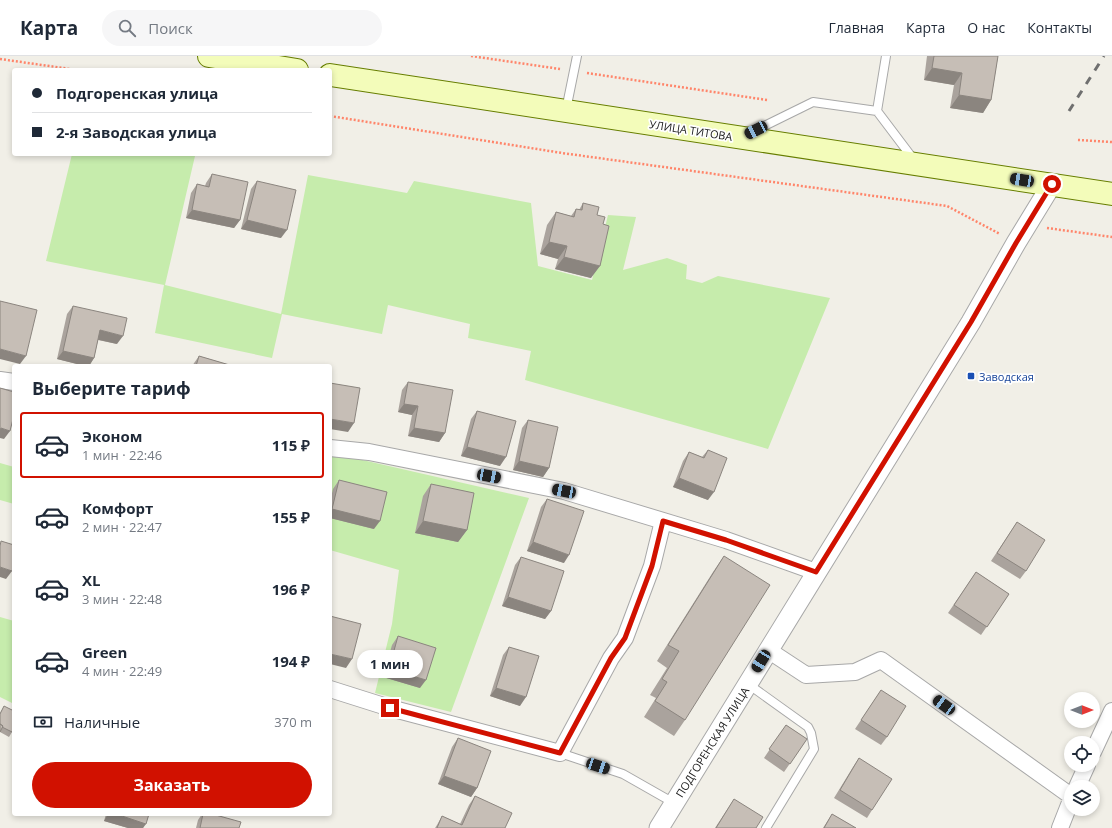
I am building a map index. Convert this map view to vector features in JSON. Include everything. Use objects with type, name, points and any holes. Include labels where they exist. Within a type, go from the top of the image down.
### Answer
[{"type":"main road","points":[[209,56],[284,68]]},
{"type":"main road","name":"УЛИЦА ТИТОВА","points":[[332,75],[1112,194]]},
{"type":"street","name":"ПОДГОРЕНСКАЯ УЛИЦА","points":[[659,828],[971,322],[1052,184]]},
{"type":"street","points":[[0,380],[12,382]]},
{"type":"street","points":[[332,448],[369,452],[564,491],[726,540],[816,572]]},
{"type":"street","points":[[332,691],[390,708],[560,753],[611,658],[625,638],[652,566],[663,521]]},
{"type":"street","points":[[768,650],[806,675],[855,672],[881,660],[1064,791]]},
{"type":"street","points":[[1100,737],[1112,711]]},
{"type":"street","points":[[1060,828],[1065,816]]},
{"type":"lane","points":[[566,111],[577,56]]},
{"type":"lane","points":[[886,56],[878,110],[916,164]]},
{"type":"lane","points":[[742,138],[813,102],[878,110]]},
{"type":"lane","points":[[748,683],[808,727],[811,733],[814,749],[766,828]]},
{"type":"lane","points":[[560,753],[623,774],[674,802]]},
{"type":"path","points":[[471,56],[564,70]]},
{"type":"path","points":[[0,59],[63,68]]},
{"type":"path","points":[[580,72],[767,100]]},
{"type":"path","points":[[332,116],[562,153],[948,206],[1016,243]]},
{"type":"path","points":[[1078,140],[1112,142]]},
{"type":"path","points":[[1027,225],[1112,238]]},
{"type":"green space","points":[[72,156],[195,156],[165,285],[281,314],[308,175],[407,193],[414,181],[531,203],[538,266],[592,280],[608,215],[636,217],[623,270],[667,258],[687,265],[686,279],[702,283],[718,276],[830,298],[768,449],[525,380],[531,351],[468,338],[470,324],[388,305],[382,334],[282,314],[272,358],[155,333],[164,285],[46,261]]},
{"type":"green space","points":[[332,455],[345,456],[529,498],[451,712],[375,693],[392,624],[399,570],[332,551]]},
{"type":"green space","points":[[0,463],[12,466],[12,503],[0,500]]},
{"type":"green space","points":[[0,617],[12,620],[12,703],[0,697]]},
{"type":"building","points":[[934,56],[998,56],[991,100],[959,95],[962,73],[932,68]]},
{"type":"building","points":[[212,174],[248,182],[240,220],[192,210],[197,184],[209,187]]},
{"type":"building","points":[[257,181],[296,190],[287,230],[247,220]]},
{"type":"building","points":[[583,203],[599,207],[597,215],[605,217],[603,224],[609,226],[600,266],[564,257],[567,246],[549,242],[556,212],[574,217],[576,209],[582,210]]},
{"type":"building","points":[[0,301],[37,310],[26,356],[0,349]]},
{"type":"building","points":[[73,306],[127,318],[123,336],[100,330],[94,358],[63,351]]},
{"type":"building","points":[[199,356],[226,364],[197,364]]},
{"type":"building","points":[[408,382],[453,390],[445,433],[414,428],[418,406],[404,404]]},
{"type":"building","points":[[332,383],[360,388],[354,423],[332,419]]},
{"type":"building","points":[[0,388],[12,391],[12,423],[10,431],[1,428],[0,430]]},
{"type":"building","points":[[477,411],[516,421],[506,457],[467,447]]},
{"type":"building","points":[[528,420],[558,427],[549,468],[519,461]]},
{"type":"building","points":[[708,450],[727,458],[714,492],[679,478],[689,452],[704,458]]},
{"type":"building","points":[[339,480],[387,492],[380,521],[332,509]]},
{"type":"building","points":[[431,484],[474,493],[467,530],[423,521]]},
{"type":"building","points":[[547,499],[584,511],[569,555],[533,542]]},
{"type":"building","points":[[1017,522],[1045,540],[1026,571],[997,553]]},
{"type":"building","points":[[1,541],[12,544],[12,571],[0,567]]},
{"type":"building","points":[[724,556],[770,585],[685,720],[655,701],[667,682],[662,679],[679,651],[668,645]]},
{"type":"building","points":[[521,557],[564,571],[551,611],[508,597]]},
{"type":"building","points":[[976,572],[1009,594],[987,627],[954,605]]},
{"type":"building","points":[[332,617],[361,624],[352,659],[332,654]]},
{"type":"building","points":[[398,636],[436,648],[426,680],[389,669]]},
{"type":"building","points":[[509,647],[539,656],[526,697],[496,688]]},
{"type":"building","points":[[881,690],[906,706],[887,737],[861,720]]},
{"type":"building","points":[[4,706],[12,710],[12,732],[2,727],[3,726],[0,724],[0,714]]},
{"type":"building","points":[[0,724],[3,726],[0,732]]},
{"type":"building","points":[[786,725],[807,739],[790,764],[769,749]]},
{"type":"building","points":[[458,738],[491,751],[477,788],[444,776]]},
{"type":"building","points":[[859,758],[892,779],[872,810],[840,790]]},
{"type":"building","points":[[475,796],[512,813],[505,828],[437,828],[442,816],[462,825]]},
{"type":"building","points":[[734,799],[763,817],[756,828],[716,828]]},
{"type":"building","points":[[832,814],[856,828],[824,828]]},
{"type":"building","points":[[122,816],[148,816],[146,824]]},
{"type":"building","points":[[203,816],[219,816],[241,822],[239,828],[200,828]]},
{"type":"railway","points":[[1069,111],[1104,56]]},
{"type":"place","name":"Заводская","points":[[971,376]]},
{"type":"route","points":[[390,708],[560,753],[611,658],[625,638],[652,566],[663,521],[726,540],[816,572],[971,322],[1052,184]]}]
